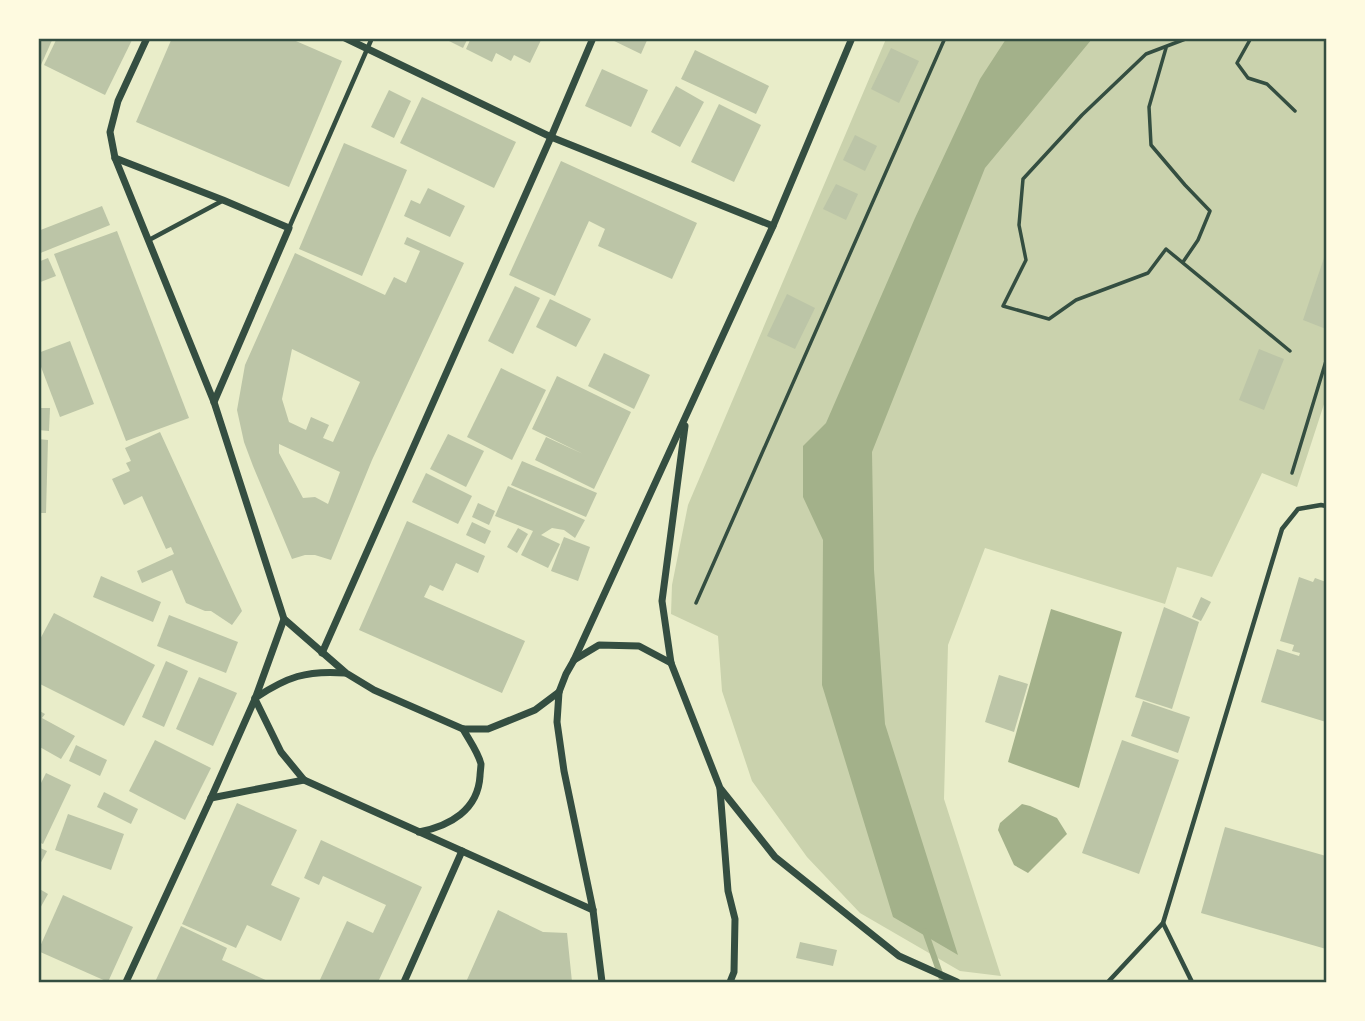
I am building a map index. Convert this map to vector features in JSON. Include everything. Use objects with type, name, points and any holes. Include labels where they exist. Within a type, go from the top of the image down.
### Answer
[{"type":"street","points":[[147,38],[118,101],[110,132],[115,158],[214,402],[284,619],[346,673],[374,690],[463,729],[488,729],[512,720],[536,710],[559,692]]},
{"type":"street","points":[[345,38],[551,137],[773,226]]},
{"type":"street","points":[[321,653],[593,38]]},
{"type":"street","points":[[602,982],[593,910],[564,771],[557,722],[559,692],[773,226],[852,38]]},
{"type":"street","points":[[115,158],[289,228],[214,402]]},
{"type":"street","points":[[686,418],[662,601],[671,663],[720,788],[775,858],[899,956],[957,982]]},
{"type":"street","points":[[126,982],[255,699],[284,619]]},
{"type":"street","points":[[574,660],[599,645],[639,646],[671,663]]},
{"type":"street","points":[[255,699],[292,677],[312,673],[346,673]]},
{"type":"street","points":[[255,699],[281,752],[304,780],[593,910]]},
{"type":"street","points":[[419,832],[436,828],[461,814],[473,801],[480,783],[481,765],[463,729]]},
{"type":"street","points":[[211,798],[304,780]]},
{"type":"street","points":[[720,788],[728,891],[735,919],[734,972],[730,982]]},
{"type":"street","points":[[404,982],[462,851]]},
{"type":"lane","points":[[289,228],[372,38]]},
{"type":"lane","points":[[149,240],[223,200]]},
{"type":"lane","points":[[1108,982],[1163,923],[1282,528],[1298,509],[1326,506]]},
{"type":"lane","points":[[1163,923],[1192,982]]},
{"type":"path","points":[[696,603],[945,38]]},
{"type":"path","points":[[1188,38],[1146,54],[1082,115],[1023,179],[1020,225],[1026,260],[1003,306],[1049,319],[1076,300],[1149,273],[1166,249],[1290,351]]},
{"type":"path","points":[[1251,38],[1237,63],[1248,78],[1266,84],[1295,111]]},
{"type":"path","points":[[1166,48],[1149,107],[1151,145],[1210,211],[1198,240],[1182,263]]},
{"type":"path","points":[[1292,473],[1326,361]]},
{"type":"shaded area","points":[[886,39],[1326,39],[1326,398],[1297,487],[1262,473],[1212,577],[1177,567],[1165,604],[985,548],[948,645],[944,799],[1001,976],[960,971],[860,913],[807,857],[752,781],[722,691],[718,636],[671,614],[672,585],[688,505]]},
{"type":"shaded area","points":[[1006,39],[1092,39],[985,168],[872,452],[874,570],[885,724],[958,955],[893,917],[822,685],[823,540],[803,497],[803,446],[826,423],[915,218],[980,79]]},
{"type":"shaded area","points":[[1051,609],[1122,632],[1079,788],[1008,762]]},
{"type":"shaded area","points":[[1022,804],[1057,818],[1067,834],[1028,873],[1014,865],[998,830],[1000,823]]},
{"type":"building","points":[[38,38],[53,38],[41,65],[38,64]]},
{"type":"building","points":[[57,38],[133,38],[105,95],[44,65]]},
{"type":"building","points":[[172,38],[289,38],[342,61],[289,187],[136,122]]},
{"type":"building","points":[[443,38],[468,38],[463,48]]},
{"type":"building","points":[[471,38],[542,38],[530,63],[514,55],[511,61],[496,53],[492,62],[466,49]]},
{"type":"building","points":[[608,38],[648,38],[641,54]]},
{"type":"building","points":[[891,48],[919,61],[899,103],[871,89]]},
{"type":"building","points":[[695,50],[769,86],[756,114],[681,79]]},
{"type":"building","points":[[602,69],[648,90],[631,127],[585,106]]},
{"type":"building","points":[[676,86],[704,102],[680,147],[651,132]]},
{"type":"building","points":[[389,90],[411,101],[394,138],[371,127]]},
{"type":"building","points":[[422,97],[516,142],[494,188],[400,143]]},
{"type":"building","points":[[719,104],[761,125],[734,182],[691,162]]},
{"type":"building","points":[[855,135],[877,146],[865,171],[843,160]]},
{"type":"building","points":[[344,143],[407,170],[362,276],[299,249]]},
{"type":"building","points":[[561,161],[697,223],[672,279],[598,246],[605,229],[589,221],[555,296],[509,275]]},
{"type":"building","points":[[836,184],[858,194],[846,220],[823,209]]},
{"type":"building","points":[[428,188],[465,206],[450,237],[404,216],[411,200],[420,204]]},
{"type":"building","points":[[102,206],[110,225],[38,254],[38,231]]},
{"type":"building","points":[[117,231],[189,418],[126,441],[54,254]]},
{"type":"building","points":[[407,237],[464,263],[372,460],[331,560],[315,555],[292,559],[244,442],[237,410],[245,365],[295,253],[385,295],[394,277],[406,283],[420,251],[404,244]],"holes":[[[292,349],[360,382],[333,442],[323,438],[329,425],[311,417],[306,430],[289,422],[282,399]],[[279,444],[340,472],[328,504],[315,497],[303,498],[279,453]]]},
{"type":"building","points":[[1326,252],[1326,329],[1303,320]]},
{"type":"building","points":[[48,258],[56,276],[38,283],[38,262]]},
{"type":"building","points":[[515,286],[540,298],[513,354],[488,341]]},
{"type":"building","points":[[787,294],[815,308],[795,349],[767,336]]},
{"type":"building","points":[[550,299],[591,319],[576,347],[536,327]]},
{"type":"building","points":[[70,341],[94,404],[60,417],[38,353]]},
{"type":"building","points":[[1259,349],[1284,359],[1264,410],[1239,400]]},
{"type":"building","points":[[604,353],[650,375],[634,409],[588,386]]},
{"type":"building","points":[[501,368],[546,390],[512,460],[467,437]]},
{"type":"building","points":[[557,376],[631,412],[594,489],[535,460],[546,437],[583,454],[532,429]]},
{"type":"building","points":[[38,408],[50,408],[49,431],[38,430]]},
{"type":"building","points":[[160,432],[242,611],[232,625],[211,611],[186,603],[172,570],[142,583],[137,571],[174,554],[171,547],[166,549],[142,496],[124,505],[112,479],[130,471],[126,463],[131,461],[125,448]]},
{"type":"building","points":[[448,434],[484,451],[466,487],[430,469]]},
{"type":"building","points":[[38,439],[48,440],[46,513],[38,513]]},
{"type":"building","points":[[522,461],[597,493],[586,517],[511,485]]},
{"type":"building","points":[[426,473],[472,496],[458,524],[412,502]]},
{"type":"building","points":[[508,486],[585,520],[575,538],[564,530],[552,528],[541,535],[560,544],[548,568],[521,555],[533,531],[495,516]]},
{"type":"building","points":[[478,503],[495,511],[489,525],[472,517]]},
{"type":"building","points":[[407,521],[485,556],[478,573],[456,563],[443,591],[430,585],[424,597],[525,641],[502,693],[359,630]]},
{"type":"building","points":[[472,522],[491,531],[485,544],[466,535]]},
{"type":"building","points":[[518,528],[528,534],[517,553],[507,547]]},
{"type":"building","points":[[564,537],[590,547],[578,581],[551,571]]},
{"type":"building","points":[[101,576],[161,602],[153,622],[93,597]]},
{"type":"building","points":[[1299,577],[1313,582],[1315,578],[1326,582],[1326,722],[1261,702],[1277,649],[1299,656],[1300,653],[1292,651],[1294,645],[1280,641]]},
{"type":"building","points":[[1201,597],[1211,602],[1201,621],[1192,617]]},
{"type":"building","points":[[1164,607],[1199,622],[1172,709],[1135,697]]},
{"type":"building","points":[[54,613],[155,665],[124,726],[38,683],[38,643]]},
{"type":"building","points":[[169,615],[238,642],[226,673],[157,646]]},
{"type":"building","points":[[166,661],[188,671],[164,727],[142,717]]},
{"type":"building","points":[[999,675],[1028,684],[1014,732],[985,722]]},
{"type":"building","points":[[199,677],[237,693],[213,746],[176,729]]},
{"type":"building","points":[[1143,701],[1190,717],[1178,753],[1131,736]]},
{"type":"building","points":[[38,710],[45,714],[42,718],[75,736],[61,759],[38,746]]},
{"type":"building","points":[[155,740],[211,768],[185,820],[129,791]]},
{"type":"building","points":[[1122,740],[1179,760],[1139,874],[1082,853]]},
{"type":"building","points":[[76,745],[107,760],[100,776],[69,761]]},
{"type":"building","points":[[46,773],[71,785],[43,844],[38,842],[38,789]]},
{"type":"building","points":[[104,792],[138,809],[131,824],[97,807]]},
{"type":"building","points":[[237,803],[297,830],[271,885],[300,898],[281,941],[247,925],[236,948],[182,924]]},
{"type":"building","points":[[68,814],[124,834],[111,870],[55,850]]},
{"type":"building","points":[[1225,827],[1326,856],[1326,949],[1201,913]]},
{"type":"building","points":[[321,840],[422,887],[378,982],[319,982],[347,921],[373,933],[386,905],[323,876],[319,885],[304,878]]},
{"type":"building","points":[[38,847],[47,851],[38,868]]},
{"type":"building","points":[[38,888],[48,894],[38,912]]},
{"type":"building","points":[[63,895],[133,927],[108,982],[38,951]]},
{"type":"building","points":[[498,910],[543,932],[567,933],[572,982],[466,982]]},
{"type":"building","points":[[181,926],[227,948],[222,960],[270,982],[155,982]]},
{"type":"building","points":[[800,942],[837,950],[833,966],[796,958]]},
{"type":"waterway","points":[[925,931],[943,982]]}]
